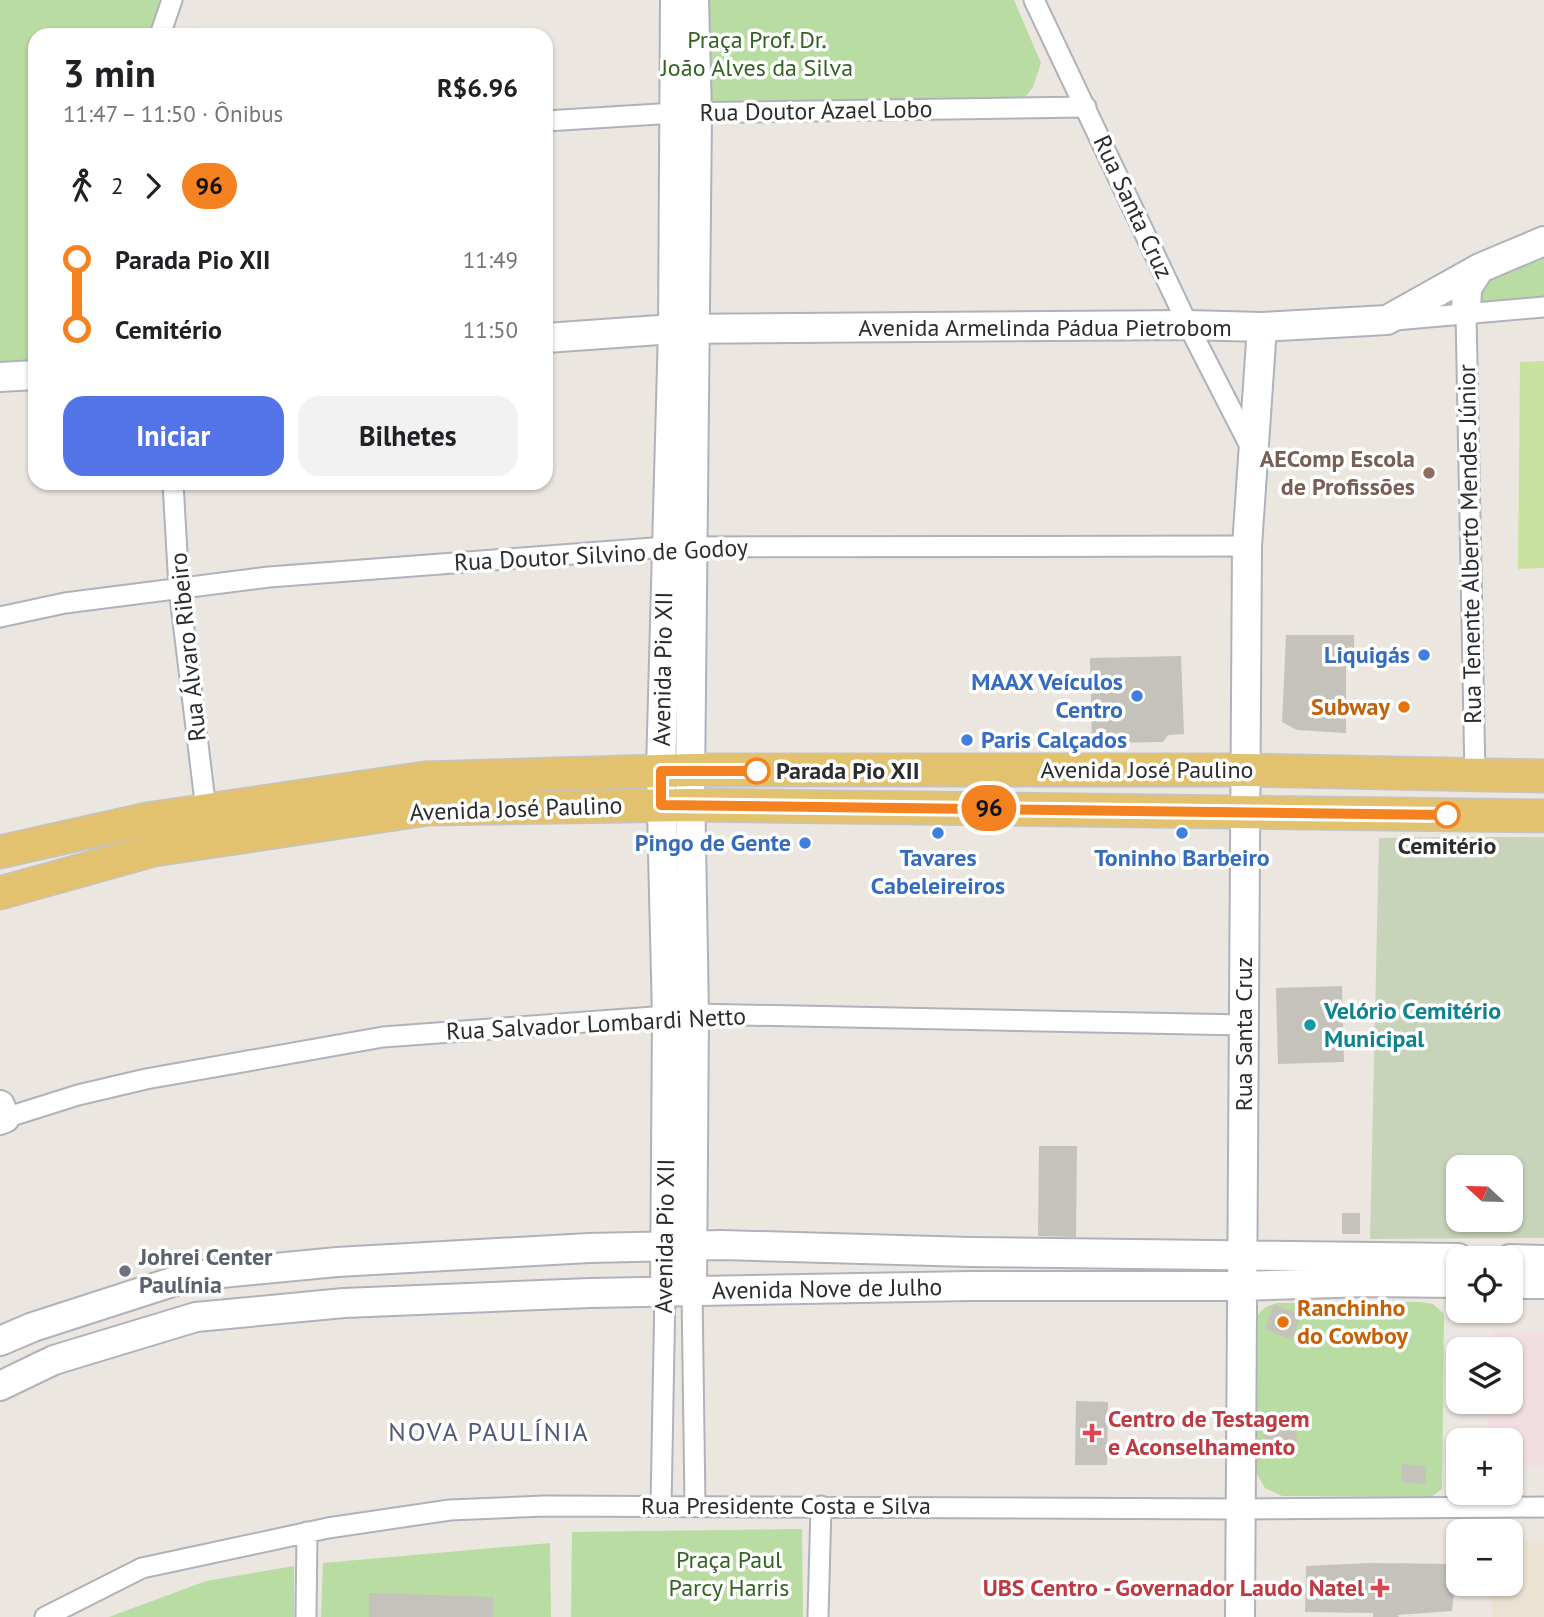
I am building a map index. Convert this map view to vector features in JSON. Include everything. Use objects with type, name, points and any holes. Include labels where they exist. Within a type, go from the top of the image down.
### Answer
[{"type":"main road","name":"Avenida José Paulino","points":[[0,852],[147,819],[425,778],[676,770],[1245,770],[1544,776]]},
{"type":"main road","name":"Avenida José Paulino","points":[[0,894],[154,850],[428,809],[677,805],[1544,816]]},
{"type":"street","points":[[162,28],[172,0]]},
{"type":"street","name":"Avenida Pio XII","points":[[675,0],[686,113]]},
{"type":"street","name":"Avenida Pio XII","points":[[694,0],[686,113],[676,770],[677,805],[692,889],[680,1016],[678,1292],[695,1506]]},
{"type":"street","name":"Rua Santa Cruz","points":[[1034,0],[1188,325],[1253,451]]},
{"type":"street","name":"Rua Doutor Azael Lobo","points":[[553,121],[686,113],[1086,107]]},
{"type":"street","points":[[1387,320],[1480,268],[1544,241]]},
{"type":"street","points":[[1466,313],[1468,288],[1480,268]]},
{"type":"street","name":"Avenida Armelinda Pádua Pietrobom","points":[[553,338],[683,329],[1188,325],[1262,327],[1544,307]]},
{"type":"street","name":"Rua Tenente Alberto Mendes Júnior","points":[[1466,313],[1475,775]]},
{"type":"street","name":"Rua Santa Cruz","points":[[1240,1617],[1247,546],[1262,327]]},
{"type":"street","points":[[0,377],[28,375]]},
{"type":"street","name":"Rua Álvaro Ribeiro","points":[[173,490],[178,588],[206,810]]},
{"type":"street","name":"Rua Doutor Silvino de Godoy","points":[[0,617],[65,603],[269,577],[680,547],[1247,546]]},
{"type":"street","name":"Avenida Pio XII","points":[[677,805],[664,890],[680,1016]]},
{"type":"street","points":[[664,890],[692,889]]},
{"type":"street","name":"Rua Salvador Lombardi Netto","points":[[2,1115],[146,1079],[383,1037],[680,1016],[1244,1025]]},
{"type":"street","name":"Avenida Nove de Julho","points":[[0,1341],[33,1327],[191,1276],[337,1262],[678,1246],[1446,1258]]},
{"type":"street","points":[[1523,1259],[1544,1260]]},
{"type":"street","name":"Avenida Nove de Julho","points":[[0,1386],[54,1360],[196,1317],[344,1303],[590,1293],[971,1286],[1446,1283]]},
{"type":"street","points":[[1523,1284],[1544,1284]]},
{"type":"street","name":"Avenida Pio XII","points":[[660,1506],[678,1292]]},
{"type":"street","name":"Rua Presidente Costa e Silva","points":[[45,1617],[142,1568],[307,1532],[450,1510],[545,1506],[1241,1509],[1544,1507]]},
{"type":"street","points":[[818,1617],[821,1506]]},
{"type":"street","points":[[306,1617],[307,1532]]},
{"type":"shaded area","points":[[1544,1331],[1544,1466],[1523,1466],[1523,1428],[1488,1428],[1488,1414],[1523,1414],[1523,1337],[1493,1337],[1493,1332]]},
{"type":"shaded area","points":[[1523,1541],[1544,1541],[1544,1617],[1492,1617],[1491,1596],[1523,1596]]},
{"type":"green space","points":[[0,0],[174,0],[164,28],[28,28],[28,375],[0,377]]},
{"type":"green space","name":"Praça Prof. Dr. João Alves da Silva","points":[[701,0],[1014,0],[1041,63],[1033,87],[1022,101],[702,108]]},
{"type":"green space","points":[[1544,255],[1544,299],[1472,304],[1477,283]]},
{"type":"green space","points":[[1544,361],[1544,568],[1518,569],[1520,362]]},
{"type":"green space","points":[[1544,837],[1544,1238],[1370,1239],[1379,838]]},
{"type":"green space","points":[[1278,1303],[1433,1304],[1444,1314],[1442,1489],[1431,1497],[1282,1496],[1265,1488],[1255,1471],[1255,1319],[1260,1313],[1267,1306]]},
{"type":"green space","name":"Praça Paul Parcy Harris","points":[[802,1529],[803,1617],[571,1617],[572,1532]]},
{"type":"green space","points":[[550,1543],[551,1617],[321,1617],[323,1563]]},
{"type":"green space","points":[[294,1566],[294,1617],[109,1617],[206,1581]]},
{"type":"building","points":[[1286,635],[1354,635],[1354,659],[1346,660],[1346,733],[1297,730],[1282,722]]},
{"type":"building","name":"MAAX Veículos Centro","points":[[1181,656],[1184,734],[1168,735],[1163,742],[1092,743],[1090,658]]},
{"type":"building","name":"Velório Cemitério Municipal","points":[[1342,986],[1344,1062],[1278,1064],[1276,988]]},
{"type":"building","points":[[1039,1146],[1077,1146],[1076,1237],[1038,1236]]},
{"type":"building","points":[[1342,1213],[1360,1213],[1360,1234],[1342,1234]]},
{"type":"building","name":"Ranchinho do Cowboy","points":[[1274,1305],[1301,1315],[1292,1340],[1265,1329]]},
{"type":"building","name":"Centro de Testagem e Aconselhamento","points":[[1076,1401],[1108,1402],[1107,1465],[1075,1465]]},
{"type":"building","points":[[1296,1420],[1297,1456],[1265,1456],[1264,1421]]},
{"type":"building","points":[[1402,1464],[1426,1466],[1425,1484],[1401,1482]]},
{"type":"building","name":"UBS Centro - Governador Laudo Natel","points":[[1446,1564],[1446,1596],[1454,1596],[1452,1611],[1398,1615],[1399,1617],[1373,1617],[1373,1613],[1305,1612],[1306,1566]]},
{"type":"building","points":[[369,1593],[493,1597],[493,1617],[369,1617]]},
{"type":"bus line","name":"96","points":[[757,771],[661,771],[661,805],[1447,815]]},
{"type":"place","name":"AEComp Escola de Profissões","points":[[1429,473]]},
{"type":"place","name":"Liquigás","points":[[1424,655]]},
{"type":"place","name":"MAAX Veículos Centro","points":[[1137,696]]},
{"type":"place","name":"Subway","points":[[1404,707]]},
{"type":"place","name":"Paris Calçados","points":[[967,740]]},
{"type":"place","name":"Parada Pio XII","points":[[757,771]]},
{"type":"place","name":"Cemitério","points":[[1447,815]]},
{"type":"place","name":"Tavares Cabeleireiros","points":[[938,833]]},
{"type":"place","name":"Toninho Barbeiro","points":[[1182,833]]},
{"type":"place","name":"Pingo de Gente","points":[[805,843]]},
{"type":"place","name":"Velório Cemitério Municipal","points":[[1310,1025]]},
{"type":"place","name":"Johrei Center Paulínia","points":[[125,1271]]},
{"type":"place","name":"Ranchinho do Cowboy","points":[[1283,1322]]},
{"type":"place","name":"Centro de Testagem e Aconselhamento","points":[[1092,1433]]},
{"type":"place","name":"UBS Centro - Governador Laudo Natel","points":[[1380,1588]]},
{"type":"district","name":"NOVA PAULÍNIA","points":[[489,1432]]}]
